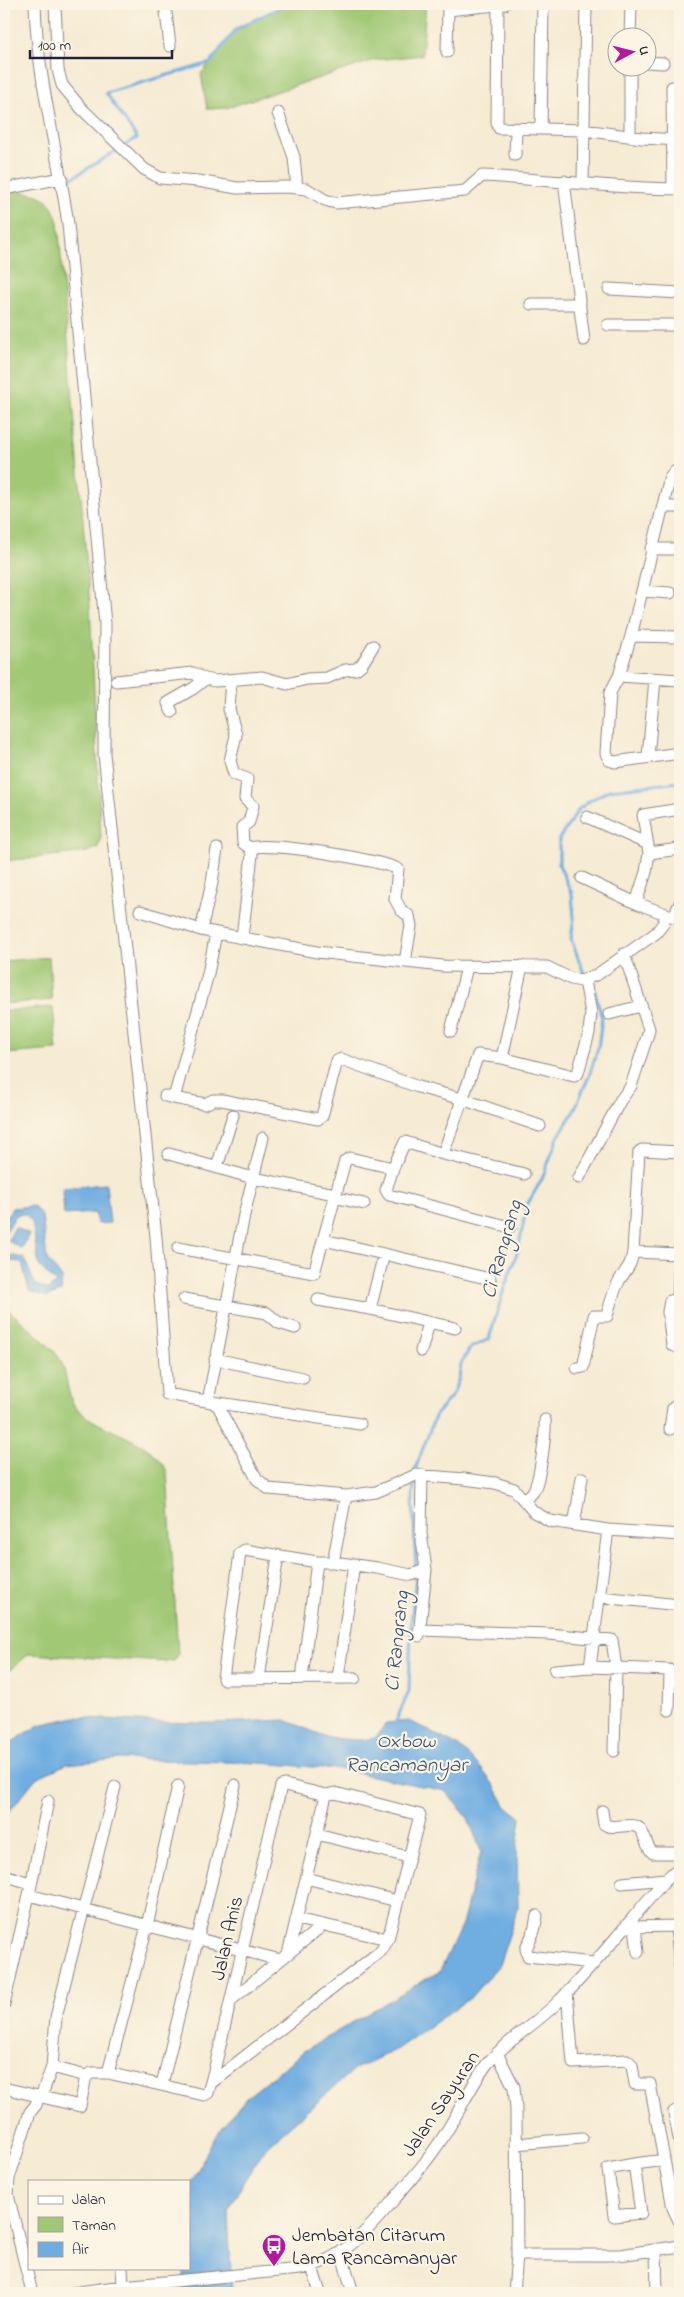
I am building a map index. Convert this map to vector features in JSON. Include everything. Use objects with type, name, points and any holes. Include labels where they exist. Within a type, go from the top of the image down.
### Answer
[{"type":"street","points":[[165,4],[170,46]]},
{"type":"street","points":[[447,52],[448,10],[501,4],[497,123],[501,129],[584,130],[630,137],[677,140]]},
{"type":"street","points":[[541,129],[543,4]]},
{"type":"street","points":[[584,183],[586,4]]},
{"type":"street","points":[[630,28],[631,4]]},
{"type":"street","points":[[360,1424],[167,1394],[156,1237],[104,754],[105,624],[96,513],[62,178],[49,115],[35,9],[55,8],[58,70],[62,85],[81,108],[134,161],[160,178],[198,180],[237,188],[297,188],[310,190],[325,200],[336,203],[465,191],[482,176],[564,181],[648,190],[677,189],[677,140],[672,87]]},
{"type":"street","points":[[656,63],[663,63]]},
{"type":"street","points":[[630,78],[630,137]]},
{"type":"street","points":[[278,113],[294,157],[297,188]]},
{"type":"street","points":[[515,155],[516,130]]},
{"type":"street","points":[[4,189],[62,178]]},
{"type":"street","points":[[564,181],[584,340]]},
{"type":"street","points":[[608,289],[680,293]]},
{"type":"street","points":[[531,304],[580,304]]},
{"type":"street","points":[[608,325],[680,325]]},
{"type":"street","points":[[680,471],[674,472],[670,477],[651,548],[631,636],[619,676],[610,693],[607,755],[613,762],[680,753]]},
{"type":"street","points":[[663,507],[680,508]]},
{"type":"street","points":[[651,548],[680,549]]},
{"type":"street","points":[[642,591],[670,593]]},
{"type":"street","points":[[631,636],[680,637]]},
{"type":"street","points":[[116,681],[193,672],[205,679],[231,680],[262,677],[287,684],[307,679],[327,678],[345,670],[359,668],[373,646]]},
{"type":"street","points":[[619,676],[655,680],[680,680]]},
{"type":"street","points":[[172,712],[168,703],[205,679]]},
{"type":"street","points":[[231,680],[229,709],[236,735],[230,764],[234,774],[246,778],[248,781],[245,799],[252,804],[253,808],[248,823],[242,827],[242,842],[250,848],[252,854],[242,937]]},
{"type":"street","points":[[648,757],[655,680]]},
{"type":"street","points":[[636,903],[646,872],[648,848],[643,815],[680,812]]},
{"type":"street","points":[[587,817],[648,848],[680,850]]},
{"type":"street","points":[[250,848],[260,845],[292,848],[398,869],[395,899],[401,910],[408,916],[411,926],[405,962]]},
{"type":"street","points":[[201,930],[211,890],[217,849]]},
{"type":"street","points":[[582,878],[636,903],[674,916]]},
{"type":"street","points":[[140,911],[201,930],[317,952],[467,967],[547,967],[571,979],[591,978],[656,933],[663,924],[674,916],[680,903]]},
{"type":"street","points":[[216,933],[208,974],[170,1097],[204,1104],[213,1100],[222,1100],[318,1119],[322,1116],[339,1059],[418,1087],[462,1099],[540,1126]]},
{"type":"street","points":[[579,1178],[620,1101],[636,1076],[649,1029],[624,954]]},
{"type":"street","points":[[502,1058],[522,966]]},
{"type":"street","points":[[451,1031],[467,967]]},
{"type":"street","points":[[442,1154],[477,1056],[482,1054],[574,1076],[577,1074],[589,1033],[591,978]]},
{"type":"street","points":[[610,1014],[641,1006]]},
{"type":"street","points":[[217,1167],[233,1115]]},
{"type":"street","points":[[210,1402],[215,1358],[225,1306],[263,1138]]},
{"type":"street","points":[[510,1227],[389,1195],[386,1190],[393,1168],[405,1142],[442,1154],[524,1174]]},
{"type":"street","points":[[577,1368],[584,1367],[594,1316],[607,1316],[611,1299],[619,1280],[630,1267],[633,1252],[639,1152],[642,1150],[680,1152]]},
{"type":"street","points":[[169,1154],[253,1178],[335,1195],[364,1204]]},
{"type":"street","points":[[178,1248],[316,1272],[345,1161],[347,1159],[393,1168]]},
{"type":"street","points":[[324,1240],[490,1279]]},
{"type":"street","points":[[680,1245],[679,1299],[670,1301],[668,1312],[672,1345],[675,1348],[680,1348]]},
{"type":"street","points":[[633,1252],[680,1254]]},
{"type":"street","points":[[370,1309],[384,1254]]},
{"type":"street","points":[[184,1299],[267,1313],[279,1323],[295,1328]]},
{"type":"street","points":[[318,1300],[370,1309],[455,1328]]},
{"type":"street","points":[[421,1352],[429,1323]]},
{"type":"street","points":[[215,1358],[303,1378]]},
{"type":"street","points":[[210,1402],[223,1413],[257,1479],[263,1486],[274,1490],[346,1496],[376,1492],[404,1478],[419,1475],[495,1483],[514,1490],[530,1509],[540,1517],[608,1530],[680,1535]]},
{"type":"street","points":[[670,1429],[673,1408],[680,1404]]},
{"type":"street","points":[[524,1500],[533,1492],[537,1480],[546,1430],[545,1420]]},
{"type":"street","points":[[419,1475],[421,1533],[419,1634],[612,1640],[616,1668],[614,1751]]},
{"type":"street","points":[[574,1525],[582,1478]]},
{"type":"street","points":[[333,1562],[346,1496]]},
{"type":"street","points":[[590,1667],[608,1530]]},
{"type":"street","points":[[355,1678],[224,1680],[240,1554],[245,1550],[317,1562],[354,1564],[419,1573]]},
{"type":"street","points":[[259,1678],[278,1556]]},
{"type":"street","points":[[302,1678],[317,1562]]},
{"type":"street","points":[[338,1678],[354,1564]]},
{"type":"street","points":[[600,1596],[680,1604]]},
{"type":"street","points":[[555,1670],[590,1667],[668,1670],[675,1690],[669,1710]]},
{"type":"street","points":[[52,2067],[86,2076],[92,2073],[108,2073],[162,2084],[235,1785]]},
{"type":"street","name":"Jalan Anis","points":[[162,2084],[204,2095],[208,2093],[282,1786],[286,1785],[326,1795]]},
{"type":"street","points":[[108,2073],[147,1926],[178,1786]]},
{"type":"street","points":[[32,2293],[8,2195],[9,2178],[30,2112],[36,2105],[37,2096],[52,2067],[56,2017],[115,1787]]},
{"type":"street","points":[[211,2083],[382,1950],[388,1939],[420,1815],[335,1793],[326,1795],[296,1919],[284,1957]]},
{"type":"street","points":[[4,2004],[48,1801]]},
{"type":"street","points":[[602,1811],[604,1824],[608,1827],[635,1826],[640,1829],[648,1849],[653,1853],[680,1852]]},
{"type":"street","points":[[317,1834],[408,1857]]},
{"type":"street","name":"Jalan Sayuran","points":[[72,2293],[123,2286],[162,2286],[250,2273],[312,2267],[342,2252],[379,2219],[424,2163],[447,2131],[486,2066],[497,2053],[535,2023],[567,1992],[593,1963],[630,1927],[666,1879],[680,1867]]},
{"type":"street","points":[[4,1875],[30,1889],[84,1909],[196,1939],[242,1950],[284,1957]]},
{"type":"street","points":[[306,1878],[397,1900]]},
{"type":"street","points":[[622,1883],[666,1879]]},
{"type":"street","points":[[537,1916],[534,1932],[526,1949],[528,1956],[593,1963]]},
{"type":"street","points":[[296,1919],[388,1939]]},
{"type":"street","points":[[231,2000],[322,1926]]},
{"type":"street","points":[[638,1952],[630,1927],[678,1926],[680,1967]]},
{"type":"street","points":[[567,1992],[572,2063],[627,2060],[630,2062],[635,2084],[650,2084],[664,2156],[680,2223]]},
{"type":"street","points":[[497,2053],[514,2087],[516,2109],[518,2255],[514,2293]]},
{"type":"street","points":[[4,2088],[80,2106],[86,2076]]},
{"type":"street","points":[[680,2109],[674,2112],[680,2144]]},
{"type":"street","points":[[516,2144],[582,2138]]},
{"type":"street","points":[[634,2164],[641,2213],[614,2216],[608,2170],[664,2156],[680,2149]]},
{"type":"street","points":[[518,2255],[620,2255],[680,2246]]},
{"type":"street","points":[[656,2250],[657,2293]]},
{"type":"street","points":[[342,2252],[353,2293]]},
{"type":"street","points":[[312,2267],[320,2293]]},
{"type":"street","points":[[122,2270],[123,2286]]},
{"type":"green space","points":[[286,4],[426,4],[422,55],[375,60],[226,108],[207,109],[201,74],[237,30]]},
{"type":"green space","points":[[15,191],[43,197],[51,206],[58,222],[90,604],[101,841],[97,848],[87,852],[4,861],[4,193]]},
{"type":"green space","points":[[49,957],[52,1000],[4,1004],[4,961]]},
{"type":"green space","points":[[53,1007],[57,1050],[4,1054],[4,1011]]},
{"type":"green space","points":[[4,1306],[56,1353],[63,1365],[71,1399],[77,1409],[87,1417],[140,1444],[161,1461],[167,1472],[178,1655],[174,1661],[29,1654],[4,1675]]},
{"type":"water","points":[[106,1184],[110,1223],[97,1224],[95,1213],[64,1215],[62,1188]]},
{"type":"water","points":[[33,1206],[42,1216],[47,1259],[62,1278],[61,1292],[47,1297],[29,1291],[22,1262],[4,1261],[4,1254],[24,1258],[35,1284],[48,1290],[56,1283],[39,1266],[32,1222],[25,1214],[16,1215],[4,1235],[4,1221],[12,1208]]},
{"type":"water","points":[[15,1227],[29,1234],[22,1249],[8,1241]]},
{"type":"water","name":"Oxbow Rancamanyar","points":[[75,1717],[152,1722],[215,1723],[285,1720],[329,1738],[360,1740],[375,1738],[386,1723],[410,1721],[458,1746],[479,1766],[494,1785],[506,1807],[521,1817],[517,1848],[518,1908],[499,1965],[471,1997],[397,2049],[355,2069],[267,2146],[242,2184],[228,2211],[232,2293],[184,2293],[184,2270],[190,2270],[190,2185],[215,2137],[246,2098],[304,2051],[440,1971],[462,1925],[481,1851],[468,1818],[445,1791],[338,1769],[260,1763],[120,1759],[67,1764],[36,1778],[4,1818],[4,1747],[39,1725]]},
{"type":"waterway","points":[[64,183],[137,138],[106,93],[210,63],[237,28],[287,4]]},
{"type":"waterway","name":"Ci Rangrang","points":[[414,1472],[436,1414],[452,1396],[459,1378],[461,1364],[470,1348],[489,1339],[518,1250],[527,1205],[542,1179],[558,1137],[574,1111],[589,1076],[598,1048],[602,1018],[593,984],[583,971],[571,939],[574,918],[572,894],[559,865],[559,839],[579,809],[609,790],[680,782]]},
{"type":"waterway","name":"Ci Rangrang","points":[[414,1479],[416,1570]]},
{"type":"waterway","name":"Ci Rangrang","points":[[394,1726],[409,1691],[411,1623],[416,1576]]},
{"type":"place","name":"Jembatan Citarum Lama Rancamanyar","points":[[274,2267]]}]
